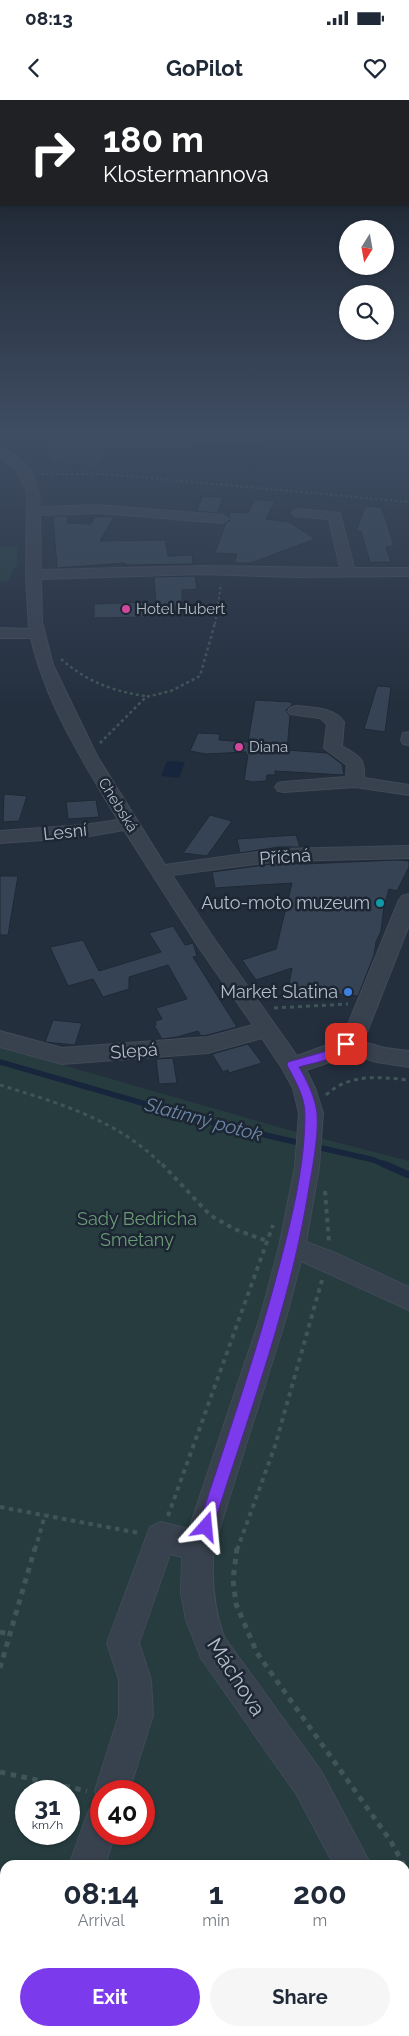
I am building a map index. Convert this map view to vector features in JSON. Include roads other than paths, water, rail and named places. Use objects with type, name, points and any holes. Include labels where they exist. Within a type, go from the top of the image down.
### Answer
[{"type":"street","name":"Chebská","points":[[33,525],[33,575],[37,634],[45,665],[88,756],[205,941],[292,1065]]},
{"type":"street","points":[[337,525],[348,573]]},
{"type":"street","points":[[33,575],[223,571],[409,572]]},
{"type":"street","points":[[0,633],[37,634]]},
{"type":"street","points":[[296,711],[324,714],[336,722],[333,748],[356,763],[356,782]]},
{"type":"street","points":[[284,787],[356,782],[409,790]]},
{"type":"street","name":"Lesní","points":[[0,837],[130,824]]},
{"type":"street","name":"Příčná","points":[[161,871],[279,855],[409,852]]},
{"type":"street","points":[[292,1065],[331,1054],[346,1044],[356,1032],[409,900]]},
{"type":"street","name":"Slepá","points":[[0,1039],[30,1049],[62,1056],[208,1045],[262,1020]]},
{"type":"street","points":[[346,1044],[376,1055],[409,1059]]},
{"type":"street","name":"Máchova","points":[[292,1065],[306,1094],[311,1126],[307,1166],[279,1244],[273,1318],[199,1546],[196,1570],[197,1593],[202,1620],[212,1648],[309,1782],[350,1860]]},
{"type":"street","points":[[279,1244],[326,1260],[409,1298]]},
{"type":"street","points":[[111,1780],[136,1715],[135,1680],[123,1643],[161,1537],[199,1546]]},
{"type":"street","points":[[88,1860],[92,1845]]},
{"type":"water","points":[[167,761],[185,762],[179,778],[161,776]]},
{"type":"waterway","name":"Slatinný potok","points":[[0,1062],[201,1120],[304,1144]]},
{"type":"waterway","name":"Slatinný potok","points":[[313,1146],[374,1160],[387,1166]]},
{"type":"waterway","name":"Slatinný potok","points":[[384,1164],[409,1175]]},
{"type":"place","name":"Hotel Hubert","points":[[126,609]]},
{"type":"place","name":"Diana","points":[[239,747]]},
{"type":"place","name":"Auto-moto muzeum","points":[[380,903]]},
{"type":"place","name":"Market Slatina","points":[[348,992]]},
{"type":"park label","name":"Sady Bedřicha Smetany","points":[[137,1229]]}]
